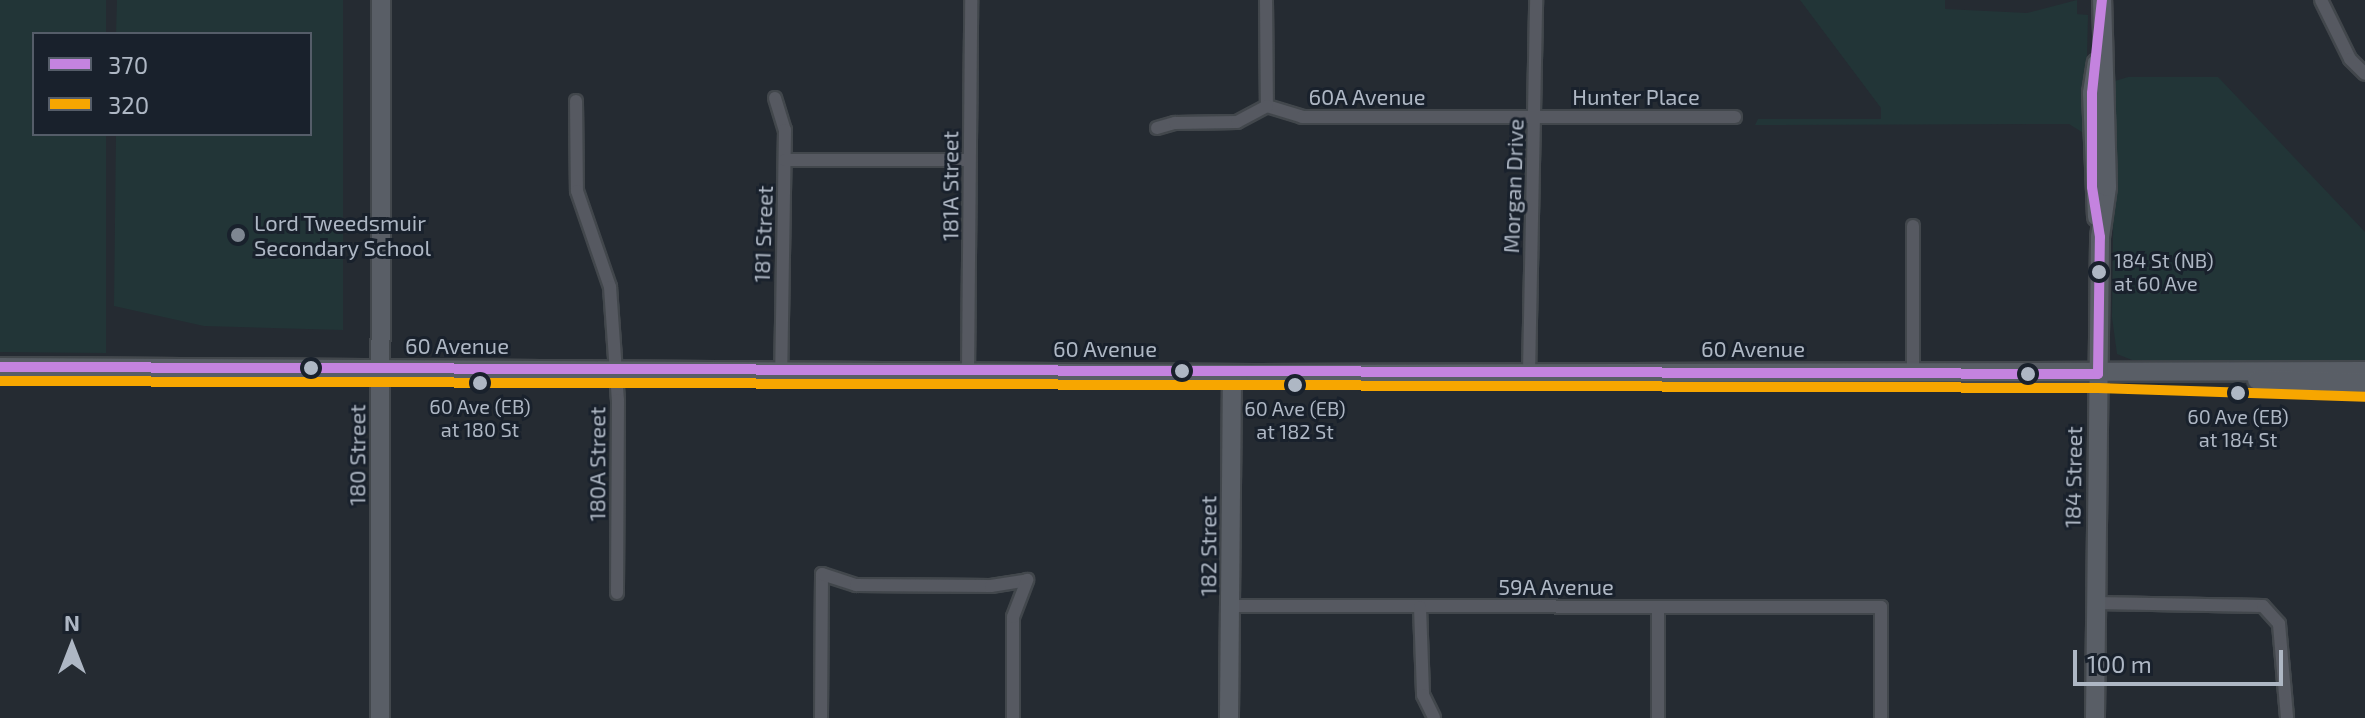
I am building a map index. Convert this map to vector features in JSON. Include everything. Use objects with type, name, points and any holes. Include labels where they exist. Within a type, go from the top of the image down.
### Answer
[{"type":"main road","name":"180 Street","points":[[380,718],[381,0]]},
{"type":"main road","name":"184 Street","points":[[2095,718],[2100,237],[2107,187],[2108,95],[2101,41],[2102,0]]},
{"type":"main road","name":"60 Avenue","points":[[0,367],[1232,374],[2211,375],[2365,371]]},
{"type":"main road","name":"182 Street","points":[[1229,718],[1232,374]]},
{"type":"main road","name":"60 Avenue","points":[[2211,375],[2290,383],[2365,383]]},
{"type":"street","name":"181A Street","points":[[968,373],[971,0]]},
{"type":"street","points":[[1157,128],[1175,123],[1237,122],[1267,106],[1266,0]]},
{"type":"street","name":"Morgan Drive","points":[[1529,374],[1536,0]]},
{"type":"street","points":[[2321,0],[2350,59],[2365,74]]},
{"type":"street","name":"181 Street","points":[[775,98],[784,119],[785,160],[781,373]]},
{"type":"street","name":"180A Street","points":[[576,101],[577,191],[610,287],[617,593]]},
{"type":"street","name":"60A Avenue","points":[[1267,106],[1302,117],[1536,116]]},
{"type":"street","name":"Hunter Place","points":[[1536,116],[1735,117]]},
{"type":"street","points":[[785,160],[969,160]]},
{"type":"street","points":[[1913,226],[1913,373]]},
{"type":"street","points":[[821,718],[822,574],[856,585],[991,586],[1027,580],[1013,617],[1013,718]]},
{"type":"street","points":[[2096,603],[2252,604],[2271,612],[2279,624],[2287,718]]},
{"type":"street","name":"59A Avenue","points":[[1231,606],[1881,607],[1881,718]]},
{"type":"street","points":[[1420,607],[1423,695],[1434,718]]},
{"type":"street","points":[[1658,607],[1658,718]]},
{"type":"shaded area","points":[[0,0],[106,0],[106,32],[32,32],[32,136],[106,136],[106,353],[0,352]]},
{"type":"shaded area","name":"Lord Tweedsmuir Secondary School","points":[[117,0],[343,0],[343,330],[204,326],[114,306],[116,136],[312,136],[312,32],[116,32]]},
{"type":"shaded area","points":[[1800,0],[1945,0],[1945,9],[2027,13],[2077,0],[2077,14],[2088,15],[2085,134],[2069,124],[1755,125],[1758,119],[1881,119],[1881,108]]},
{"type":"shaded area","points":[[2128,77],[2218,77],[2365,232],[2365,364],[2132,360],[2117,354],[2112,317],[2115,81]]},
{"type":"transit line","name":"370","points":[[2098,374],[2100,237],[2092,187],[2092,93],[2102,0]]},
{"type":"transit line","name":"370","points":[[0,367],[2098,374]]},
{"type":"transit line","name":"320","points":[[0,381],[2098,388],[2365,397]]},
{"type":"place","name":"Lord Tweedsmuir Secondary School","points":[[238,235]]},
{"type":"place","name":"184 St (NB) at 60 Ave","points":[[2099,272]]},
{"type":"place","name":"60 Ave (EB) at 180 St","points":[[480,383]]},
{"type":"place","name":"60 Ave (EB) at 182 St","points":[[1295,385]]},
{"type":"place","name":"60 Ave (EB) at 184 St","points":[[2238,393]]}]
